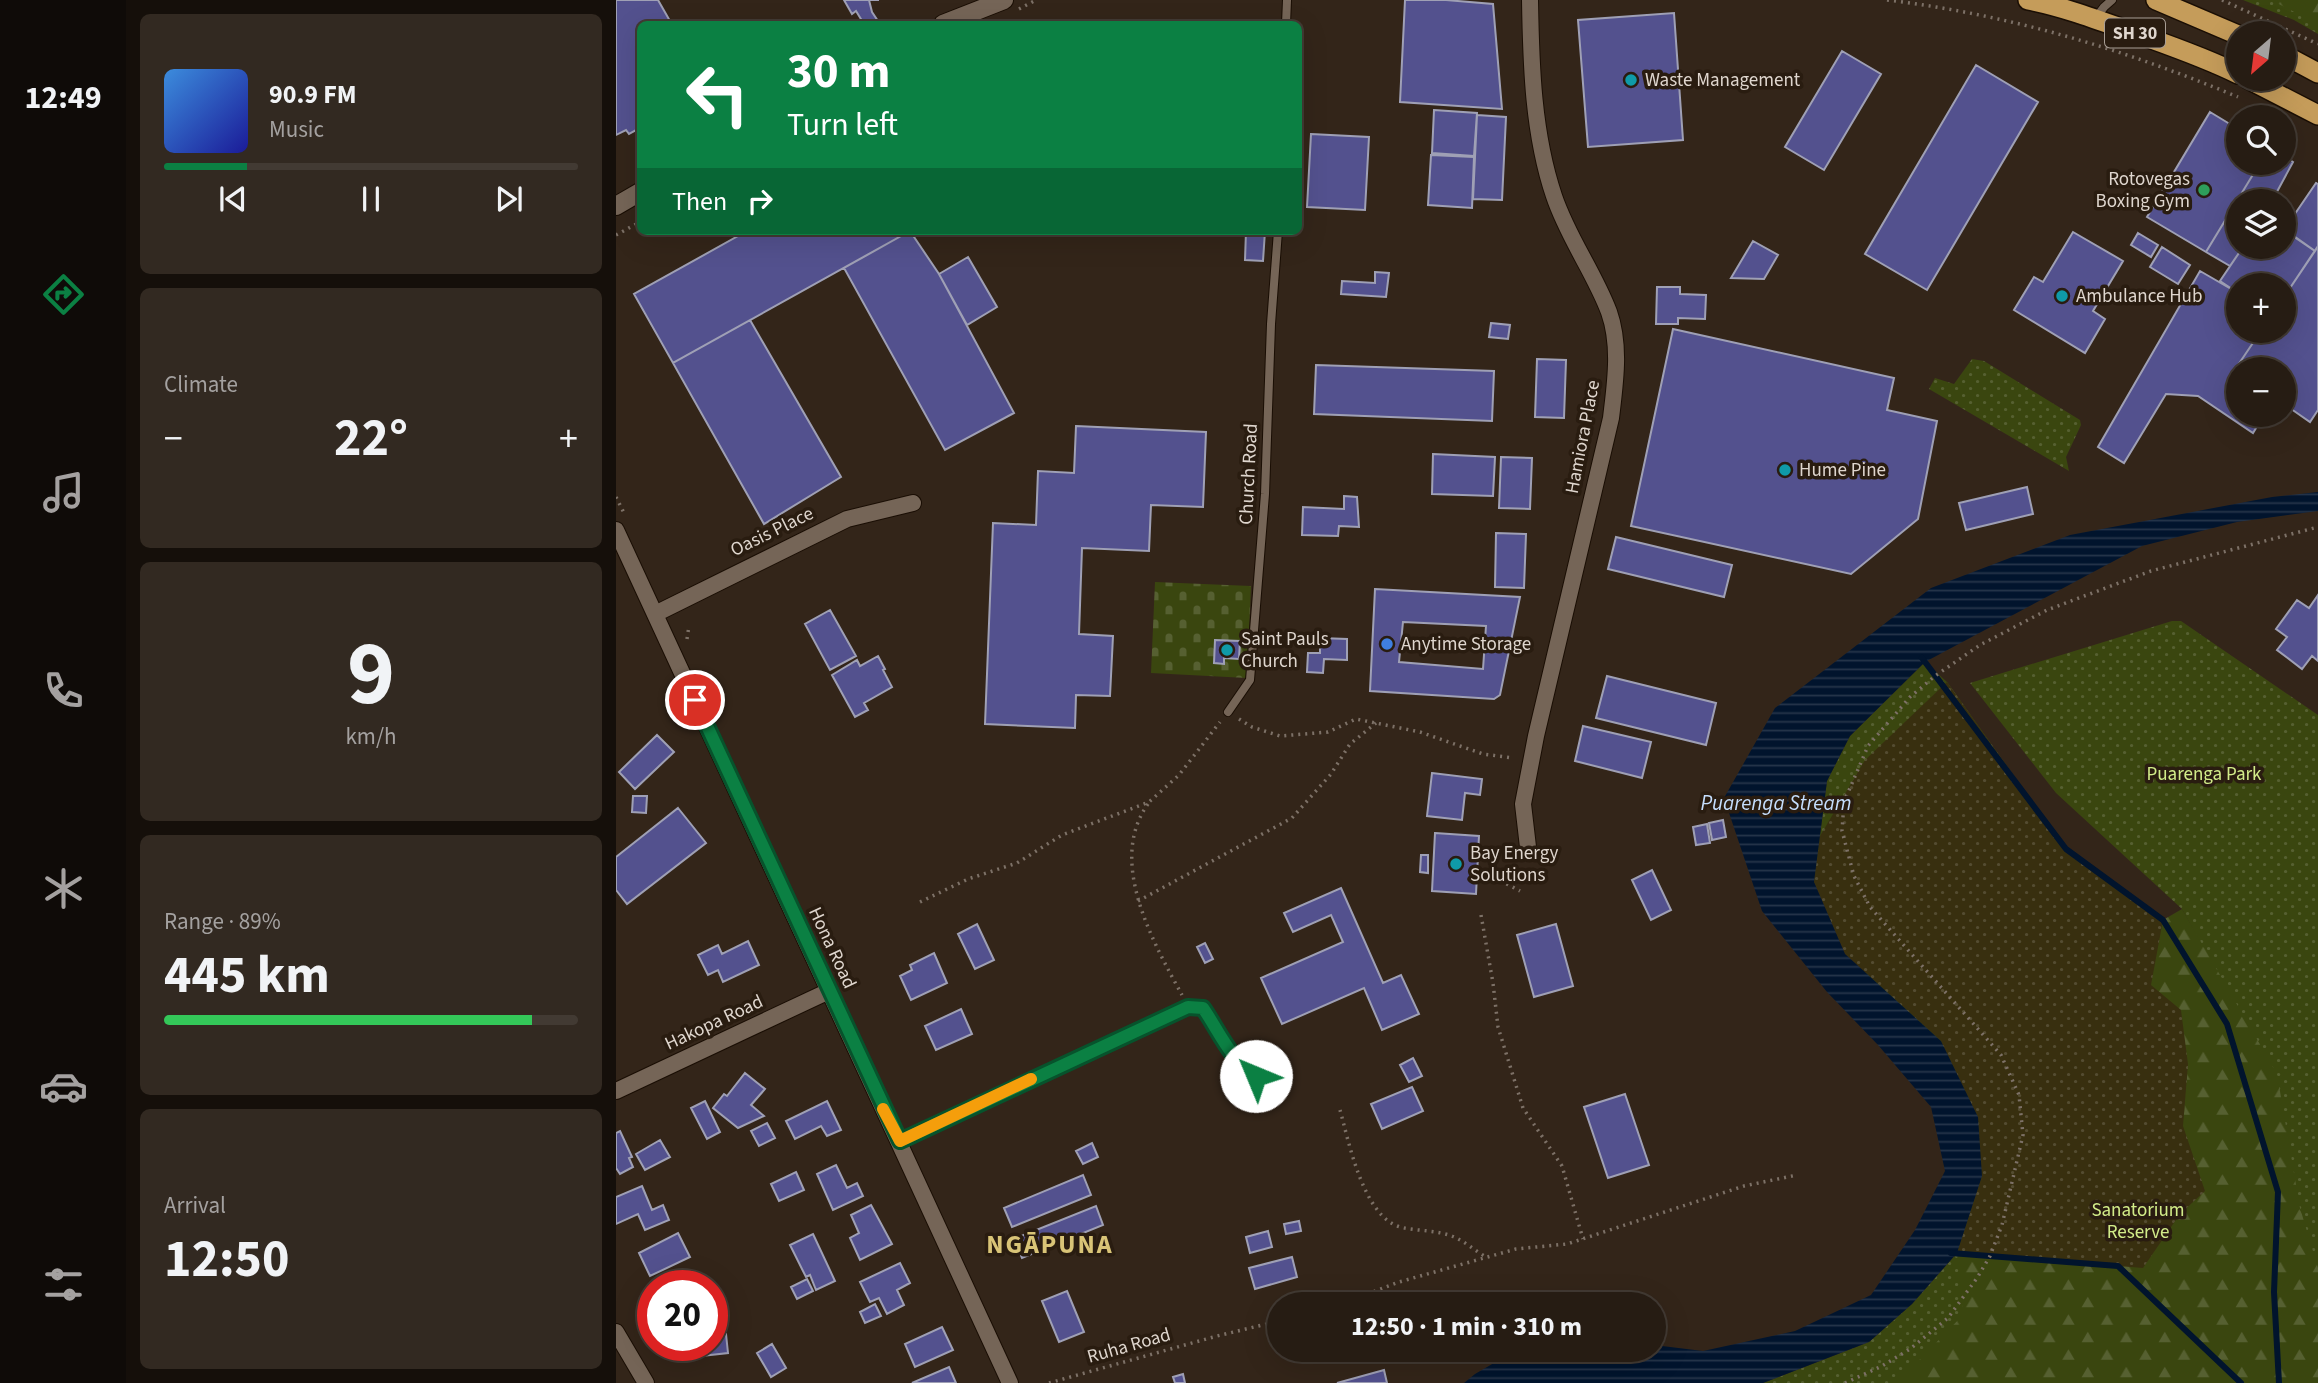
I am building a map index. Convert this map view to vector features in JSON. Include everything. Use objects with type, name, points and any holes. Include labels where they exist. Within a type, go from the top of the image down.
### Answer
[{"type":"highway","name":"SH 30","points":[[2028,0],[2056,6],[2176,47],[2226,69]]},
{"type":"highway","name":"SH 30","points":[[2156,0],[2226,30]]},
{"type":"highway","points":[[2296,61],[2318,73]]},
{"type":"highway","points":[[2271,91],[2318,115]]},
{"type":"street","points":[[949,21],[975,0]]},
{"type":"street","points":[[951,21],[1004,0]]},
{"type":"street","name":"Hamiora Place","points":[[1528,847],[1522,804],[1611,418],[1616,377],[1615,341],[1609,313],[1570,238],[1553,195],[1542,150],[1535,99],[1530,0]]},
{"type":"street","points":[[616,206],[637,194]]},
{"type":"street","name":"Oasis Place","points":[[655,614],[847,519],[913,503]]},
{"type":"street","name":"Hona Road","points":[[616,530],[1010,1383]]},
{"type":"street","name":"Hakopa Road","points":[[616,1091],[829,991]]},
{"type":"street","points":[[616,1332],[646,1383]]},
{"type":"lane","points":[[1286,21],[1287,0]]},
{"type":"lane","points":[[2095,19],[2112,0]]},
{"type":"lane","name":"Church Road","points":[[1228,712],[1250,680],[1265,494],[1271,324],[1278,235]]},
{"type":"lane","points":[[900,1141],[1188,1007],[1203,1008],[1221,1038],[1247,1070],[1256,1076]]},
{"type":"path","points":[[1887,0],[2003,19],[2076,37],[2136,56],[2241,98]]},
{"type":"path","points":[[2222,0],[2318,44]]},
{"type":"path","points":[[616,235],[637,224]]},
{"type":"path","points":[[1845,1383],[1910,1349],[1948,1318],[1977,1278],[1990,1256],[2002,1226],[2024,1135],[2019,1095],[2001,1055],[1870,907],[1854,876],[1842,831],[1844,802],[1868,746],[1910,698],[1935,676],[1980,645],[2047,610],[2151,571],[2318,527]]},
{"type":"path","points":[[1188,1007],[1147,928],[1138,901],[1132,857],[1137,818],[1149,802],[1179,775],[1228,712],[1252,727],[1280,736],[1328,732],[1356,719],[1420,732],[1483,754],[1531,760]]},
{"type":"path","points":[[1138,901],[1292,818],[1331,774],[1350,744],[1376,723]]},
{"type":"path","points":[[920,902],[968,879],[1017,863],[1062,835],[1149,802]]},
{"type":"path","points":[[1492,869],[1503,882],[1520,891]]},
{"type":"path","points":[[1481,915],[1498,1027],[1523,1108],[1562,1166],[1583,1239]]},
{"type":"path","points":[[1340,1110],[1350,1155],[1378,1210],[1398,1226],[1450,1236],[1487,1258]]},
{"type":"path","points":[[1373,1292],[1516,1249],[1567,1244],[1744,1186],[1797,1175]]},
{"type":"path","name":"Ruha Road","points":[[1049,1383],[1267,1324]]},
{"type":"green space","points":[[2243,0],[2318,0],[2318,34],[2294,20]]},
{"type":"green space","points":[[2271,0],[2318,0],[2318,24]]},
{"type":"green space","points":[[1972,359],[1984,361],[2080,420],[2081,425],[2066,457],[2069,471],[1929,389],[1935,378],[1954,384]]},
{"type":"green space","points":[[1155,582],[1251,586],[1247,678],[1151,673]]},
{"type":"green space","name":"Sanatorium Reserve","points":[[2172,621],[2181,621],[2318,715],[2318,1383],[1763,1383],[1869,1342],[1912,1304],[1957,1253],[1982,1176],[1814,882],[1827,781],[1850,736],[1925,662],[1947,682],[2066,849],[2163,920],[2198,938],[2182,909],[2056,793],[1970,683]]},
{"type":"green space","points":[[1947,682],[2066,849],[2163,920],[2182,909],[2277,1074],[2300,1208],[2318,1268],[2318,1383],[1897,1383],[1963,1315],[1957,1253],[2118,1266],[2205,1191],[2183,1126],[2188,1064],[1820,836],[1865,760]]},
{"type":"sand","points":[[1947,682],[2066,849],[2163,920],[2151,985],[2181,1010],[2188,1064],[2183,1126],[2205,1191],[2180,1214],[2143,1268],[1957,1253],[1982,1176],[1941,1041],[1845,954],[1814,882],[1820,836],[1865,760]]},
{"type":"water","name":"Puarenga Stream","points":[[2318,492],[2318,511],[2237,522],[2142,546],[1925,662],[1850,736],[1827,781],[1814,882],[1845,954],[1941,1041],[1978,1117],[1982,1176],[1957,1253],[1912,1304],[1869,1342],[1763,1383],[1464,1383],[1496,1362],[1666,1362],[1666,1346],[1703,1351],[1795,1331],[1871,1295],[1915,1230],[1945,1171],[1931,1107],[1878,1045],[1827,992],[1762,911],[1724,798],[1775,708],[1931,588],[2070,535],[2272,497]]},
{"type":"building","points":[[616,0],[658,0],[670,21],[637,21],[637,130],[629,134],[626,130],[616,135]]},
{"type":"building","points":[[844,0],[869,0],[878,21],[862,21],[856,11],[852,14]]},
{"type":"building","points":[[1405,0],[1493,4],[1502,109],[1400,102]]},
{"type":"building","name":"Waste Management","points":[[1674,13],[1683,140],[1588,147],[1578,20]]},
{"type":"building","name":"Waste Management","points":[[1842,51],[1881,74],[1824,170],[1785,147]]},
{"type":"building","points":[[1976,65],[2038,102],[1927,290],[1865,254]]},
{"type":"building","points":[[1434,110],[1477,113],[1474,156],[1432,153]]},
{"type":"building","name":"Rotovegas Boxing Gym","points":[[2210,112],[2226,122],[2226,175],[2253,175],[2244,189],[2226,189],[2226,219],[2206,252],[2147,217]]},
{"type":"building","points":[[1477,115],[1506,117],[1502,200],[1473,199]]},
{"type":"building","points":[[1311,134],[1369,137],[1365,210],[1307,207]]},
{"type":"building","points":[[1431,155],[1474,157],[1472,208],[1428,205]]},
{"type":"building","points":[[2253,175],[2286,175],[2278,189],[2244,189]]},
{"type":"building","points":[[2316,183],[2318,184],[2318,246],[2315,251],[2296,238],[2296,212]]},
{"type":"building","points":[[2226,219],[2226,259],[2235,259],[2230,266],[2206,252]]},
{"type":"building","name":"Ambulance Hub","points":[[2073,232],[2123,261],[2093,311],[2105,319],[2085,353],[2014,310],[2034,277],[2043,282]]},
{"type":"building","points":[[2138,233],[2158,245],[2151,257],[2131,245]]},
{"type":"building","points":[[740,235],[903,235],[673,363],[634,294]]},
{"type":"building","points":[[903,235],[913,235],[939,274],[1014,413],[945,450],[844,268]]},
{"type":"building","points":[[1246,235],[1265,235],[1263,261],[1245,260]]},
{"type":"building","points":[[2296,238],[2315,251],[2296,279],[2296,273],[2226,273],[2226,285],[2220,281],[2235,259],[2296,259]]},
{"type":"building","points":[[1753,241],[1778,255],[1764,279],[1731,278]]},
{"type":"building","points":[[2318,246],[2318,410],[2310,422],[2296,412],[2296,357],[2243,357],[2253,343],[2296,343],[2296,279]]},
{"type":"building","points":[[2162,247],[2190,265],[2178,284],[2150,267]]},
{"type":"building","points":[[968,257],[997,307],[967,325],[939,274]]},
{"type":"building","points":[[2200,271],[2226,286],[2226,343],[2253,343],[2243,357],[2226,357],[2226,415],[2198,396],[2166,394],[2124,463],[2098,447]]},
{"type":"building","points":[[1375,272],[1389,273],[1386,297],[1341,294],[1342,281],[1375,283]]},
{"type":"building","points":[[1657,287],[1680,287],[1680,294],[1706,295],[1705,319],[1678,318],[1678,324],[1656,324]]},
{"type":"building","points":[[750,320],[841,477],[764,524],[673,363]]},
{"type":"building","points":[[1491,323],[1510,325],[1508,339],[1489,337]]},
{"type":"building","name":"Hume Pine","points":[[1673,329],[1894,378],[1887,410],[1937,421],[1918,519],[1851,574],[1631,526]]},
{"type":"building","points":[[1537,359],[1566,360],[1564,418],[1535,417]]},
{"type":"building","points":[[1316,365],[1494,371],[1492,421],[1314,414]]},
{"type":"building","points":[[1076,426],[1206,432],[1203,507],[1151,505],[1149,551],[1082,548],[1079,634],[1113,636],[1110,696],[1076,695],[1075,728],[985,724],[993,523],[1036,525],[1038,471],[1074,473]]},
{"type":"building","points":[[2244,427],[2257,427],[2253,433]]},
{"type":"building","points":[[1433,454],[1495,457],[1493,496],[1432,494]]},
{"type":"building","points":[[1501,457],[1532,458],[1530,509],[1499,508]]},
{"type":"building","points":[[2027,487],[2033,514],[1966,530],[1959,503]]},
{"type":"building","points":[[1344,496],[1357,497],[1359,527],[1339,526],[1338,536],[1302,535],[1303,507],[1344,509]]},
{"type":"building","points":[[1496,533],[1526,534],[1524,588],[1495,587]]},
{"type":"building","points":[[1616,537],[1732,565],[1724,597],[1608,569]]},
{"type":"building","name":"Anytime Storage","points":[[1375,589],[1520,597],[1500,695],[1494,699],[1370,691]],"holes":[[[1403,622],[1486,626],[1483,669],[1399,662]]]},
{"type":"building","points":[[2318,595],[2318,661],[2312,656],[2302,669],[2277,650],[2287,637],[2276,629],[2297,600],[2309,608]]},
{"type":"building","points":[[830,610],[856,656],[830,670],[805,624]]},
{"type":"building","points":[[1320,638],[1347,639],[1347,660],[1324,659],[1323,673],[1307,672],[1308,653],[1320,653]]},
{"type":"building","name":"Saint Pauls Church","points":[[1215,640],[1240,641],[1239,659],[1224,658],[1224,664],[1214,663]]},
{"type":"building","points":[[878,656],[892,687],[864,703],[868,710],[855,717],[832,675],[857,660],[860,666]]},
{"type":"building","points":[[1607,676],[1716,703],[1706,745],[1596,718]]},
{"type":"building","points":[[1583,726],[1651,742],[1642,778],[1575,761]]},
{"type":"building","points":[[657,735],[674,752],[635,789],[619,772]]},
{"type":"building","points":[[1432,773],[1482,779],[1480,795],[1465,793],[1462,820],[1427,816]]},
{"type":"building","points":[[633,796],[647,796],[646,813],[632,812]]},
{"type":"building","points":[[678,808],[706,843],[627,904],[616,890],[616,857]]},
{"type":"building","points":[[1723,820],[1726,837],[1712,840],[1709,823]]},
{"type":"building","points":[[1707,824],[1710,843],[1696,845],[1693,827]]},
{"type":"building","name":"Bay Energy Solutions","points":[[1435,833],[1479,836],[1476,894],[1432,891]]},
{"type":"building","points":[[1421,855],[1428,855],[1428,873],[1420,872]]},
{"type":"building","points":[[1652,870],[1671,910],[1651,920],[1632,880]]},
{"type":"building","points":[[1341,888],[1383,983],[1401,975],[1419,1014],[1382,1030],[1364,988],[1282,1024],[1261,978],[1343,942],[1331,915],[1293,932],[1284,913]]},
{"type":"building","points":[[977,924],[994,960],[975,969],[958,934]]},
{"type":"building","points":[[1556,924],[1573,986],[1534,997],[1517,935]]},
{"type":"building","points":[[748,941],[759,965],[723,982],[718,970],[708,975],[698,955],[718,945],[722,954]]},
{"type":"building","points":[[1205,943],[1213,959],[1205,963],[1197,947]]},
{"type":"building","points":[[934,953],[947,983],[911,1000],[900,976],[912,970],[910,965]]},
{"type":"building","points":[[961,1009],[972,1034],[936,1050],[925,1026]]},
{"type":"building","points":[[1413,1058],[1422,1076],[1409,1082],[1400,1065]]},
{"type":"building","points":[[745,1073],[765,1089],[751,1105],[764,1116],[738,1128],[713,1108],[724,1094],[727,1096]]},
{"type":"building","points":[[1412,1087],[1423,1111],[1382,1129],[1371,1104]]},
{"type":"building","points":[[1625,1094],[1649,1165],[1608,1178],[1584,1107]]},
{"type":"building","points":[[705,1101],[720,1132],[707,1139],[691,1108]]},
{"type":"building","points":[[827,1101],[841,1130],[827,1136],[821,1126],[795,1139],[786,1121]]},
{"type":"building","points":[[767,1123],[775,1138],[759,1146],[751,1131]]},
{"type":"building","points":[[620,1131],[632,1157],[629,1158],[633,1167],[620,1174],[616,1168],[616,1133]]},
{"type":"building","points":[[660,1140],[670,1157],[645,1170],[636,1154]]},
{"type":"building","points":[[1092,1143],[1098,1157],[1083,1164],[1076,1151]]},
{"type":"building","points":[[836,1165],[847,1188],[857,1183],[863,1196],[833,1210],[817,1174]]},
{"type":"building","points":[[796,1172],[804,1190],[779,1201],[771,1184]]},
{"type":"building","points":[[1083,1175],[1091,1195],[1012,1227],[1004,1208]]},
{"type":"building","points":[[642,1186],[652,1210],[663,1205],[669,1220],[645,1230],[638,1214],[616,1224],[616,1197]]},
{"type":"building","points":[[871,1205],[892,1244],[860,1260],[850,1238],[859,1233],[851,1215]]},
{"type":"building","points":[[1096,1206],[1103,1225],[1022,1258],[1014,1239]]},
{"type":"building","points":[[1299,1221],[1301,1231],[1286,1234],[1284,1224]]},
{"type":"building","points":[[1268,1231],[1272,1247],[1250,1253],[1246,1237]]},
{"type":"building","points":[[678,1233],[690,1257],[663,1270],[647,1270],[639,1253]]},
{"type":"building","points":[[813,1234],[835,1281],[816,1290],[810,1275],[806,1277],[790,1245]]},
{"type":"building","points":[[1292,1257],[1297,1277],[1255,1289],[1249,1268]]},
{"type":"building","points":[[900,1263],[910,1283],[897,1290],[904,1305],[887,1314],[879,1298],[870,1302],[860,1282]]},
{"type":"building","points":[[807,1279],[813,1291],[797,1299],[791,1287]]},
{"type":"building","points":[[1067,1291],[1084,1332],[1059,1342],[1042,1301]]},
{"type":"building","points":[[875,1304],[881,1316],[865,1323],[860,1312]]},
{"type":"building","points":[[942,1327],[953,1350],[915,1367],[905,1344]]},
{"type":"building","points":[[772,1344],[786,1368],[771,1377],[757,1353]]},
{"type":"building","points":[[949,1367],[956,1383],[912,1383]]},
{"type":"building","points":[[1384,1370],[1387,1383],[1337,1383]]},
{"type":"building","points":[[1183,1374],[1185,1383],[1175,1383],[1173,1377]]},
{"type":"waterway","points":[[1922,658],[2066,849],[2163,920],[2227,1024],[2278,1192],[2274,1292],[2279,1383]]},
{"type":"waterway","points":[[1951,1253],[2118,1266],[2241,1383]]},
{"type":"slow traffic","points":[[883,1109],[900,1141],[1031,1079]]},
{"type":"place","name":"Waste Management","points":[[1631,80]]},
{"type":"place","name":"Rotovegas Boxing Gym","points":[[2204,190]]},
{"type":"place","name":"Ambulance Hub","points":[[2062,296]]},
{"type":"place","name":"Hume Pine","points":[[1785,470]]},
{"type":"place","name":"Anytime Storage","points":[[1387,644]]},
{"type":"place","name":"Saint Pauls Church","points":[[1227,650]]},
{"type":"place","name":"Bay Energy Solutions","points":[[1456,864]]},
{"type":"district","name":"NGĀPUNA","points":[[1050,1244]]},
{"type":"route","points":[[695,700],[900,1141],[1188,1007],[1203,1008],[1221,1038],[1247,1070],[1256,1076]]},
{"type":"park label","name":"Puarenga Park","points":[[2204,774]]}]
